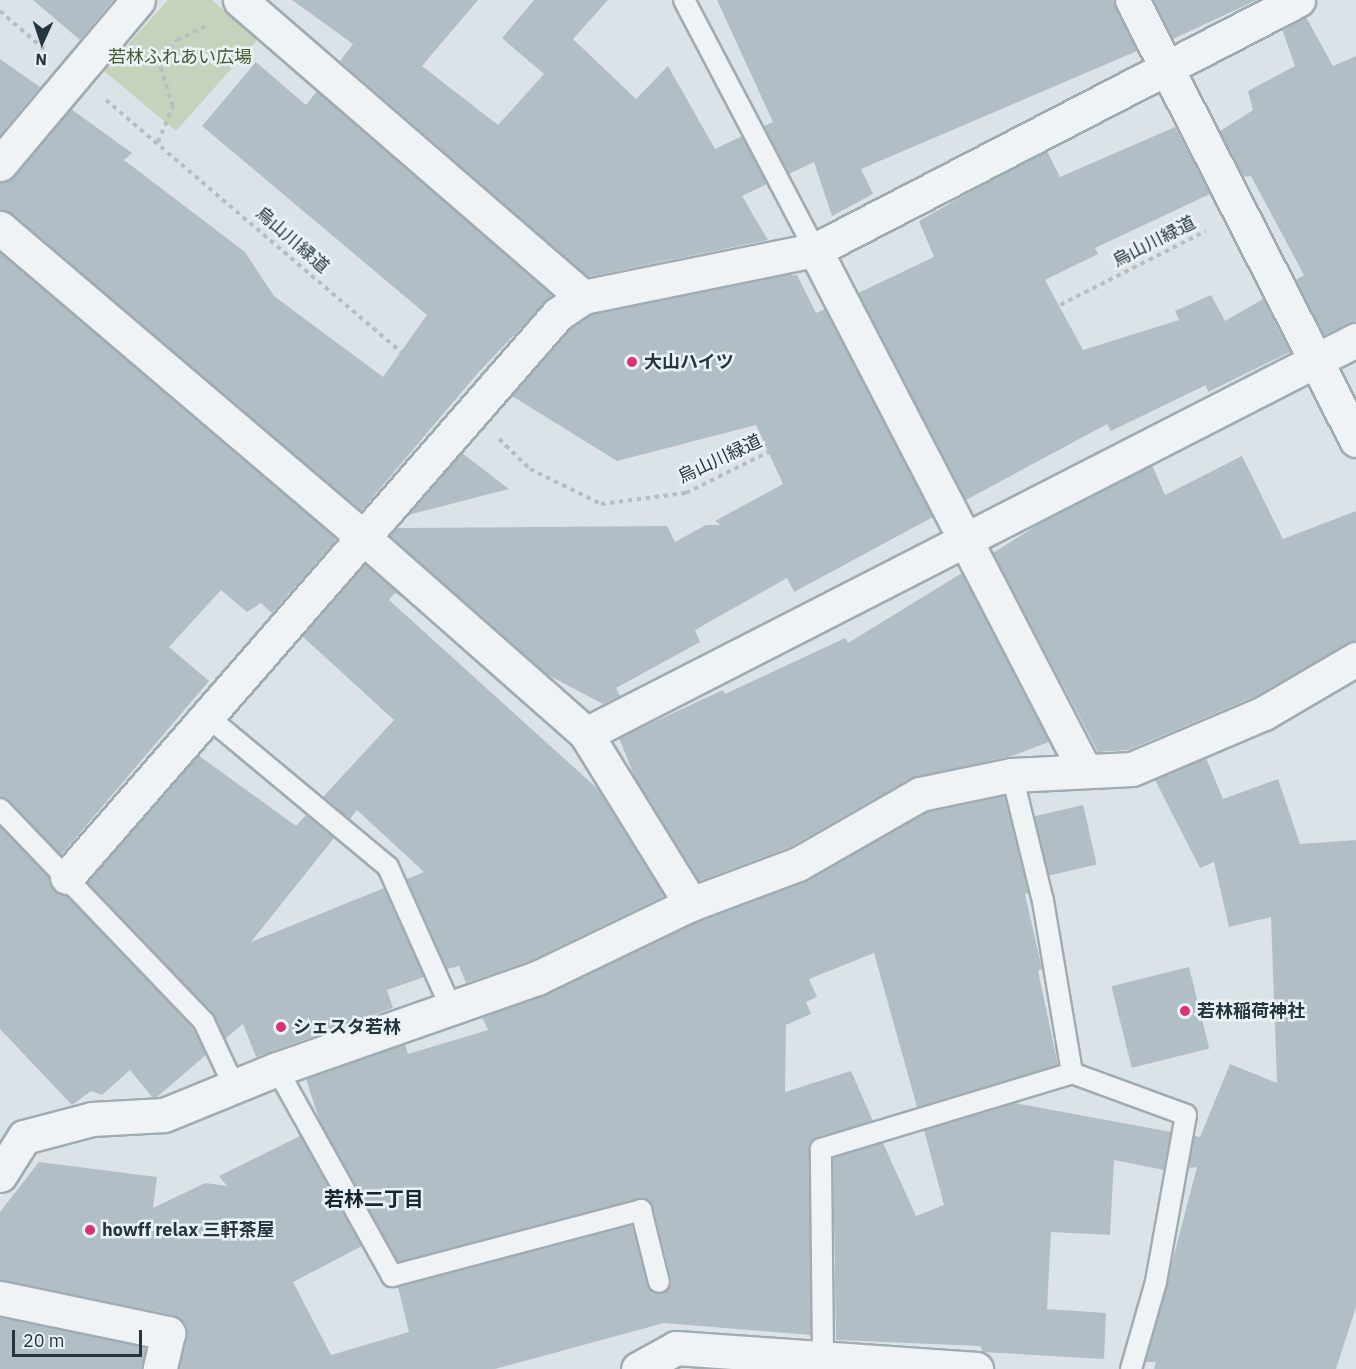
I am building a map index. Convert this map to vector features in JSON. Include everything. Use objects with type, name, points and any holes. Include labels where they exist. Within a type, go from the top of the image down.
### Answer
[{"type":"street","points":[[0,164],[138,0]]},
{"type":"street","points":[[240,0],[583,297]]},
{"type":"street","points":[[1132,0],[1356,440]]},
{"type":"street","points":[[67,877],[558,314],[583,297],[815,250],[1298,0]]},
{"type":"street","points":[[0,228],[364,538],[586,734],[691,904]]},
{"type":"street","points":[[815,250],[1084,769]]},
{"type":"street","points":[[586,734],[964,538],[1356,340]]},
{"type":"street","points":[[0,1175],[24,1137],[92,1119],[164,1114],[277,1069],[537,978],[691,904],[798,864],[920,794],[1012,775],[1084,769],[1132,769],[1264,713],[1356,659]]},
{"type":"street","points":[[0,1298],[168,1333],[160,1369]]},
{"type":"street","points":[[638,1369],[676,1348],[810,1360],[976,1369]]},
{"type":"lane","points":[[684,0],[815,250]]},
{"type":"lane","points":[[208,717],[388,867],[451,1008]]},
{"type":"lane","points":[[1012,775],[1043,901],[1072,1073]]},
{"type":"lane","points":[[0,809],[204,1022],[234,1086]]},
{"type":"lane","points":[[277,1069],[392,1276],[641,1210],[659,1282]]},
{"type":"lane","points":[[810,1360],[821,1149],[1072,1073],[1186,1115],[1156,1282],[1131,1369]]},
{"type":"path","name":"烏山川緑道","points":[[214,22],[177,40],[159,63],[173,106],[158,142],[472,413],[530,469],[601,504],[686,493],[1356,155]]},
{"type":"green space","name":"若林ふれあい広場","points":[[168,0],[212,0],[257,40],[176,131],[104,71]]},
{"type":"building","points":[[33,0],[113,0],[80,40]]},
{"type":"building","points":[[292,0],[478,0],[422,66],[498,125],[544,74],[502,38],[534,0],[608,0],[573,39],[636,99],[668,66],[715,149],[742,136],[767,184],[742,196],[768,240],[588,277],[340,61],[353,44]]},
{"type":"building","points":[[717,0],[1113,0],[1137,51],[861,169],[873,194],[832,216],[814,162],[789,174],[764,126],[773,122]]},
{"type":"building","points":[[1153,0],[1257,0],[1173,39]]},
{"type":"building","points":[[1306,17],[1333,66],[1356,56],[1356,321],[1324,335],[1296,280],[1304,275],[1251,176],[1243,177],[1220,131],[1253,110],[1248,91],[1295,66],[1282,29]]},
{"type":"building","points":[[0,59],[40,87],[0,135]]},
{"type":"building","points":[[256,62],[306,105],[317,91],[552,295],[477,374],[361,511],[12,214],[0,210],[0,182],[14,176],[71,109],[132,153],[124,160],[245,252],[274,296],[383,377],[427,315],[202,126]]},
{"type":"building","points":[[1175,127],[1210,194],[1095,248],[1098,254],[1045,280],[1083,350],[1179,320],[1175,311],[1211,295],[1225,321],[1263,299],[1290,352],[1208,392],[1206,385],[1111,431],[1107,424],[966,500],[858,293],[934,257],[919,221],[1000,175],[1047,151],[1060,177]]},
{"type":"building","points":[[0,253],[337,539],[272,613],[261,603],[247,612],[221,590],[169,647],[209,681],[61,855],[9,801],[0,797]]},
{"type":"building","points":[[787,275],[797,275],[816,313],[825,309],[933,517],[794,592],[787,578],[695,630],[700,642],[616,688],[620,696],[603,704],[546,674],[390,536],[396,528],[667,526],[675,542],[706,525],[721,525],[715,521],[783,484],[756,425],[617,461],[512,396],[571,328],[590,315]]},
{"type":"building","points":[[462,453],[509,489],[408,515]]},
{"type":"building","points":[[1242,456],[1283,539],[1356,511],[1356,640],[1256,696],[1128,750],[1098,752],[993,553],[1047,519],[1152,465],[1165,495]]},
{"type":"building","points":[[365,564],[403,597],[395,593],[389,600],[599,790],[664,896],[530,961],[466,983],[459,966],[447,969],[407,879],[424,872],[357,810],[350,819],[323,797],[394,720],[302,636]]},
{"type":"building","points":[[962,573],[1049,742],[1012,756],[911,778],[790,847],[699,881],[635,778],[619,738],[723,690],[725,694],[845,638],[848,643]]},
{"type":"building","points":[[198,755],[296,826],[306,815],[334,838],[251,942],[384,888],[424,977],[387,990],[393,1008],[256,1057],[243,1024],[225,1039],[213,1014],[87,883]]},
{"type":"building","points":[[1206,758],[1223,799],[1278,779],[1300,844],[1356,840],[1356,1307],[1336,1369],[1154,1369],[1156,1362],[1146,1362],[1197,1167],[1189,1168],[1194,1136],[1200,1137],[1230,1064],[1277,1083],[1271,917],[1229,927],[1214,862],[1200,868],[1155,780]]},
{"type":"building","points":[[1005,796],[1029,893],[1025,894],[1042,969],[1038,971],[1058,1065],[917,1107],[874,953],[809,979],[817,997],[806,1002],[811,1014],[786,1025],[785,1092],[851,1071],[873,1121],[818,1138],[809,1148],[811,1335],[664,1323],[495,1369],[179,1369],[186,1328],[172,1315],[0,1280],[0,1212],[39,1162],[157,1177],[153,1208],[205,1183],[227,1186],[219,1176],[300,1136],[362,1246],[293,1282],[331,1355],[409,1332],[398,1287],[632,1225],[648,1285],[655,1293],[662,1293],[670,1286],[671,1279],[653,1207],[644,1198],[398,1262],[320,1122],[306,1079],[405,1044],[408,1054],[488,1030],[482,1017],[545,995],[698,921],[805,881],[927,812]]},
{"type":"building","points":[[1083,805],[1097,864],[1048,876],[1034,816]]},
{"type":"building","points":[[0,826],[49,877],[54,891],[66,895],[194,1029],[206,1055],[157,1097],[152,1097],[130,1070],[102,1095],[91,1091],[72,1105],[0,1029]]},
{"type":"building","points":[[1189,967],[1209,1049],[1132,1068],[1111,986]]},
{"type":"building","points":[[1014,1103],[1171,1132],[1164,1170],[1114,1160],[1110,1235],[1051,1232],[1047,1309],[1106,1313],[1104,1359],[983,1352],[980,1346],[836,1340],[833,1158],[883,1143],[916,1216],[944,1205],[924,1130]]},
{"type":"building","points":[[0,1317],[146,1347],[142,1369],[0,1369]]},
{"type":"place","name":"大山ハイツ","points":[[632,362]]},
{"type":"place","name":"若林稲荷神社","points":[[1185,1011]]},
{"type":"place","name":"シェスタ若林","points":[[281,1027]]},
{"type":"place","name":"howff relax 三軒茶屋","points":[[90,1230]]},
{"type":"district","name":"若林二丁目","points":[[374,1198]]}]
